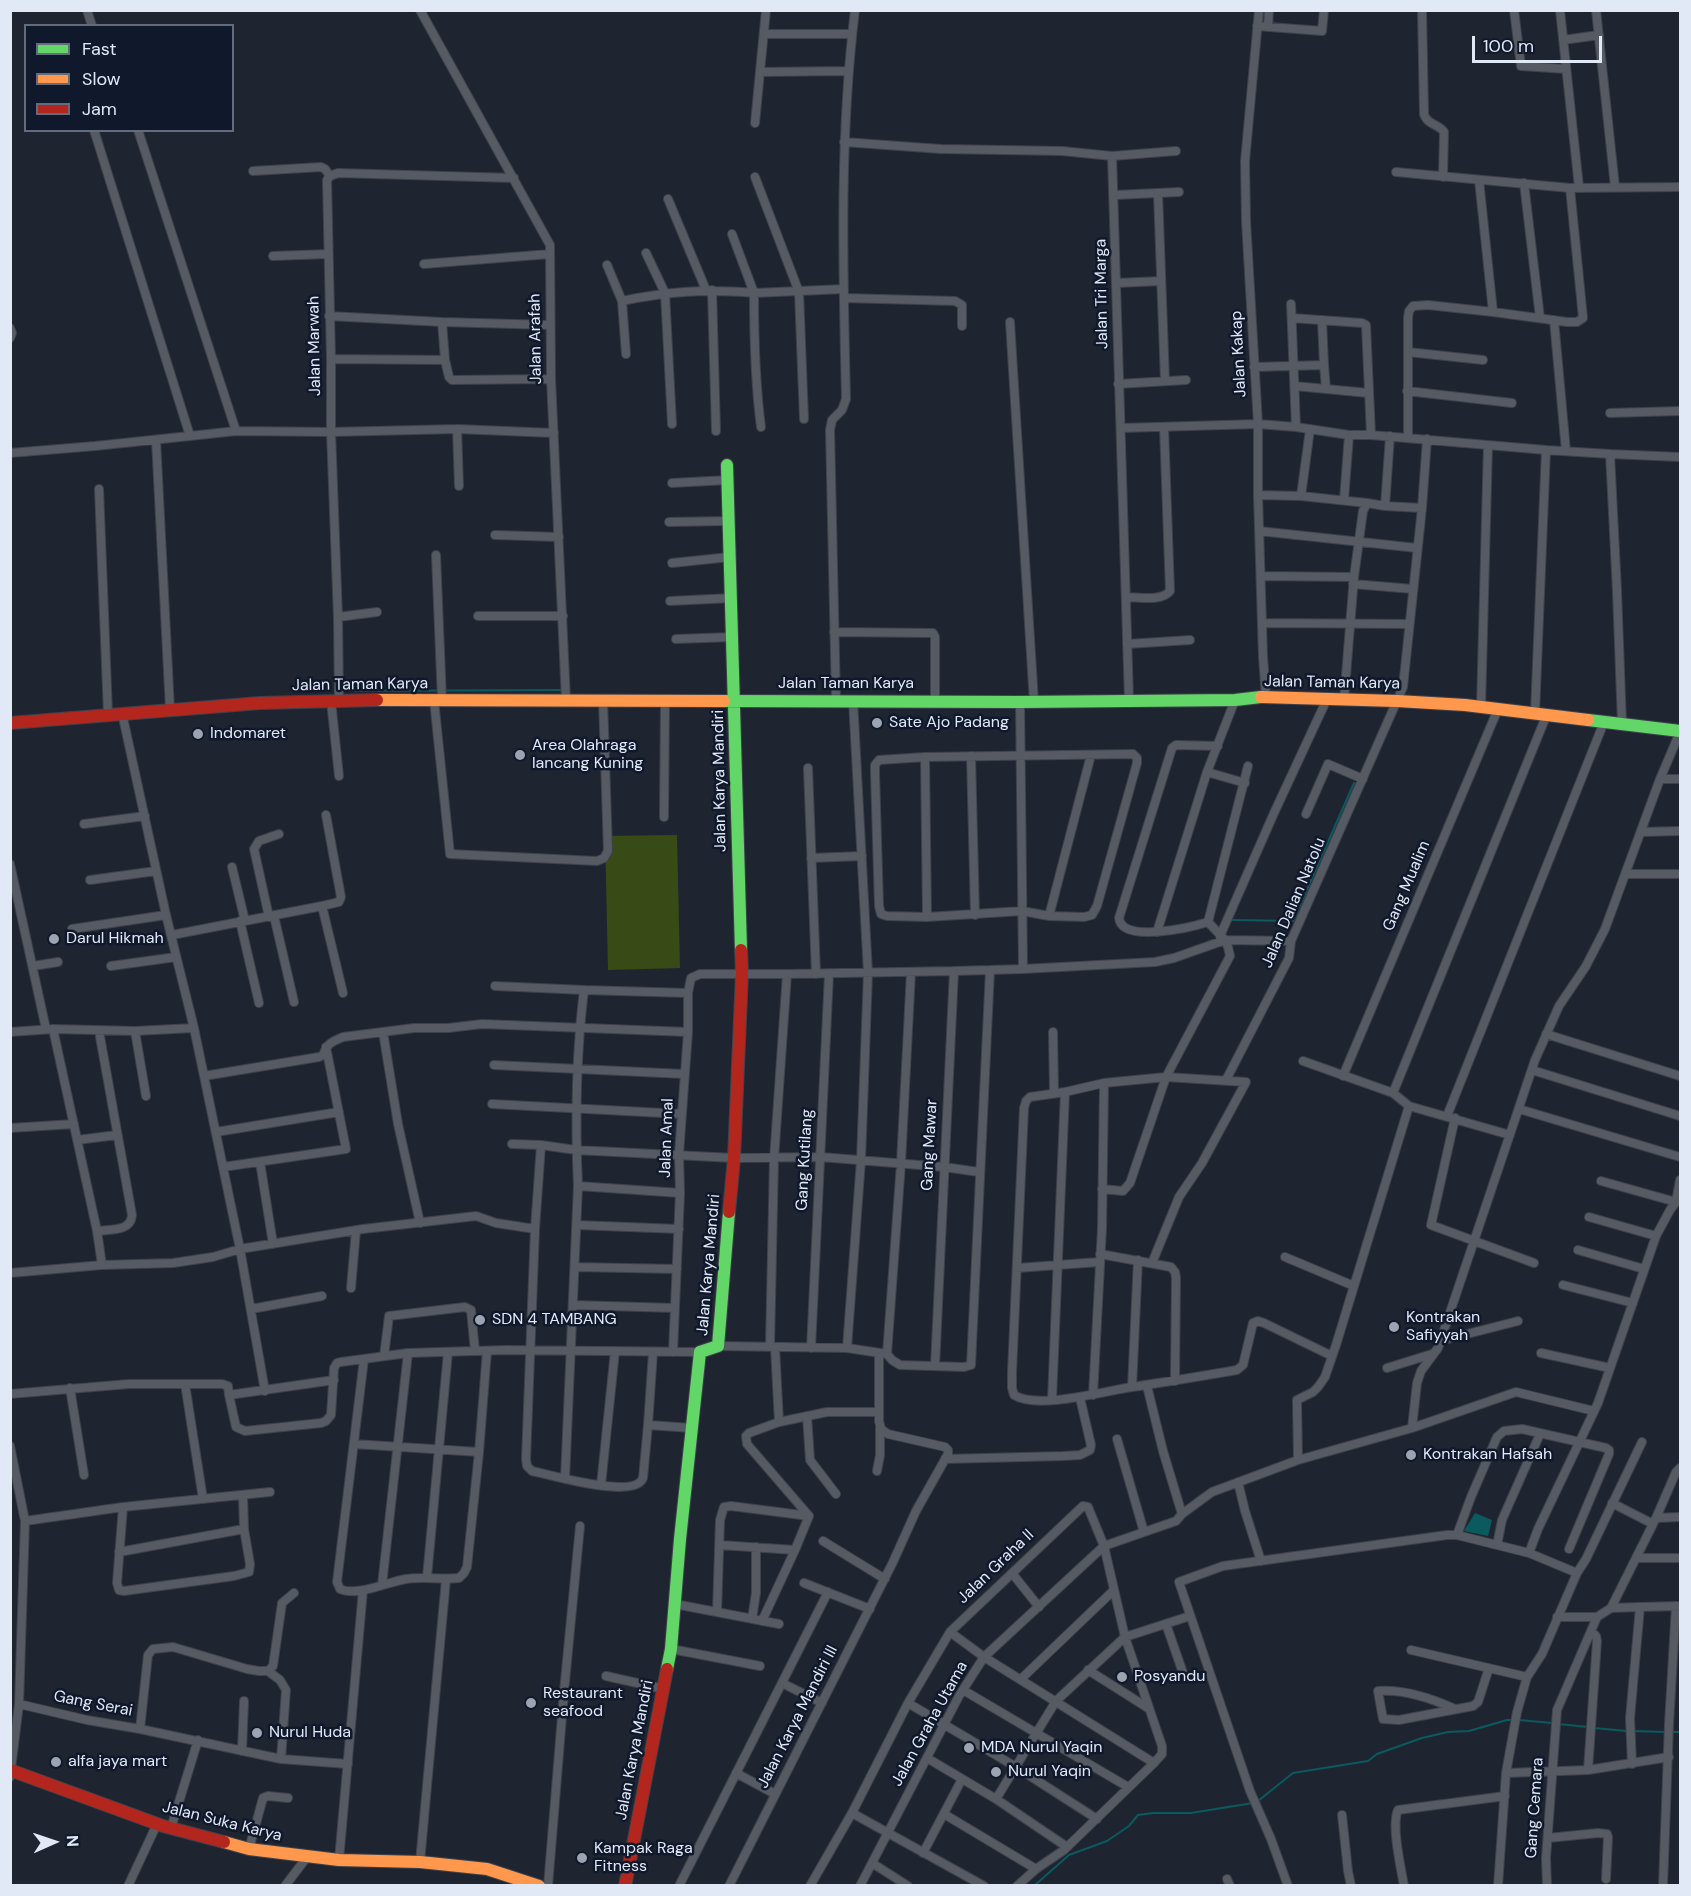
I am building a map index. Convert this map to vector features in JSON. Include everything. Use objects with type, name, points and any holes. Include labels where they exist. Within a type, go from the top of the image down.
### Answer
[{"type":"street","name":"Jalan Arafah","points":[[420,10],[548,239],[551,379],[566,700]]},
{"type":"street","points":[[755,123],[766,10]]},
{"type":"street","points":[[836,700],[830,430],[832,420],[842,410],[846,399],[844,142],[848,71],[855,10]]},
{"type":"street","name":"Jalan Kakap","points":[[1259,10],[1245,161],[1258,424],[1259,531],[1266,696]]},
{"type":"street","points":[[1268,27],[1269,10]]},
{"type":"street","points":[[1257,26],[1322,31],[1324,10]]},
{"type":"street","points":[[1422,10],[1424,114],[1426,120],[1444,132],[1443,177]]},
{"type":"street","points":[[1514,10],[1520,66],[1566,69]]},
{"type":"street","points":[[1408,437],[1409,310],[1413,305],[1581,321],[1583,315],[1560,10]]},
{"type":"street","points":[[1596,10],[1615,187]]},
{"type":"street","points":[[764,34],[852,34]]},
{"type":"street","points":[[1563,40],[1599,35]]},
{"type":"street","points":[[761,72],[848,71]]},
{"type":"street","points":[[95,132],[190,436]]},
{"type":"street","points":[[139,132],[236,431]]},
{"type":"street","points":[[844,142],[941,149],[1062,151],[1112,156],[1176,151]]},
{"type":"street","name":"Jalan Tri Marga","points":[[1112,156],[1129,700]]},
{"type":"street","points":[[253,171],[321,167],[330,176],[338,173],[514,178]]},
{"type":"street","points":[[1396,172],[1574,188],[1680,187]]},
{"type":"street","name":"Jalan Marwah","points":[[330,176],[327,186],[328,254],[332,359],[331,432],[338,617],[335,700],[339,776]]},
{"type":"street","points":[[755,177],[799,292],[804,419]]},
{"type":"street","points":[[1479,180],[1493,312]]},
{"type":"street","points":[[1524,183],[1540,318]]},
{"type":"street","points":[[1115,195],[1179,192]]},
{"type":"street","points":[[1158,193],[1166,381]]},
{"type":"street","points":[[668,199],[709,290],[716,431]]},
{"type":"street","points":[[732,234],[754,293],[757,401],[761,427]]},
{"type":"street","points":[[646,253],[665,293],[672,424]]},
{"type":"street","points":[[273,256],[328,254]]},
{"type":"street","points":[[424,264],[550,254]]},
{"type":"street","points":[[607,265],[622,301],[626,354]]},
{"type":"street","points":[[1117,283],[1161,281]]},
{"type":"street","points":[[622,301],[665,293],[709,290],[754,293],[844,293],[955,301],[962,305],[962,326]]},
{"type":"street","points":[[1291,304],[1296,427]]},
{"type":"street","points":[[329,316],[550,325]]},
{"type":"street","points":[[1292,318],[1362,323],[1366,326],[1371,435]]},
{"type":"street","points":[[1322,320],[1326,389]]},
{"type":"street","points":[[1554,320],[1566,451]]},
{"type":"street","points":[[442,322],[445,360],[449,377],[452,380],[551,379]]},
{"type":"street","points":[[1010,322],[1034,702]]},
{"type":"street","points":[[10,328],[12,333],[10,338]]},
{"type":"street","points":[[1408,352],[1484,360]]},
{"type":"street","points":[[332,359],[445,360]]},
{"type":"street","points":[[1254,367],[1324,365]]},
{"type":"street","points":[[1118,384],[1186,380]]},
{"type":"street","points":[[1295,386],[1368,393]]},
{"type":"street","points":[[1407,391],[1512,403]]},
{"type":"street","points":[[1610,413],[1680,411]]},
{"type":"street","points":[[1121,428],[1258,424],[1349,435],[1408,437],[1546,450],[1680,457]]},
{"type":"street","points":[[1126,597],[1158,597],[1168,594],[1170,588],[1164,427]]},
{"type":"street","points":[[457,429],[459,486]]},
{"type":"street","points":[[10,453],[236,431],[331,432],[457,429],[554,433]]},
{"type":"street","points":[[1301,496],[1310,429]]},
{"type":"street","points":[[1344,500],[1349,435]]},
{"type":"street","points":[[1385,506],[1390,436]]},
{"type":"street","name":"Jalan Dalian Natolu","points":[[1226,1080],[1289,958],[1291,941],[1402,687],[1422,508],[1427,439]]},
{"type":"street","points":[[156,440],[170,710]]},
{"type":"street","points":[[1481,707],[1488,445]]},
{"type":"street","points":[[1393,1094],[1541,713],[1546,450]]},
{"type":"street","points":[[1610,454],[1622,724]]},
{"type":"street","name":"Jalan Karya Mandiri","points":[[625,1886],[671,1649],[700,1352],[718,1346],[734,1158],[742,973],[727,465]]},
{"type":"street","points":[[672,483],[728,480]]},
{"type":"street","points":[[99,489],[108,714]]},
{"type":"street","points":[[1258,495],[1301,496],[1422,508]]},
{"type":"street","points":[[1344,700],[1353,580],[1363,512],[1367,502]]},
{"type":"street","points":[[669,522],[729,521]]},
{"type":"street","points":[[1259,531],[1417,548]]},
{"type":"street","points":[[495,535],[559,537]]},
{"type":"street","points":[[436,555],[438,700],[450,854],[597,861],[604,858],[608,851],[603,700]]},
{"type":"street","points":[[672,563],[730,557]]},
{"type":"street","points":[[1261,576],[1353,580],[1413,589]]},
{"type":"street","points":[[670,601],[732,598]]},
{"type":"street","points":[[338,617],[377,612]]},
{"type":"street","points":[[478,616],[563,616]]},
{"type":"street","points":[[1262,623],[1409,624]]},
{"type":"street","points":[[834,632],[933,633],[935,637],[935,701]]},
{"type":"street","points":[[676,639],[733,637]]},
{"type":"street","points":[[1127,644],[1190,640]]},
{"type":"street","name":"Jalan Taman Karya","points":[[10,723],[260,703],[335,700],[1034,702],[1235,700],[1266,696],[1481,707],[1680,731]]},
{"type":"street","points":[[1222,938],[1274,813],[1327,699]]},
{"type":"street","points":[[664,817],[665,700]]},
{"type":"street","points":[[847,1348],[861,1160],[868,973],[853,700]]},
{"type":"street","points":[[1157,932],[1208,772],[1235,700]]},
{"type":"street","points":[[1020,702],[1023,969]]},
{"type":"street","name":"Gang Mualim","points":[[1343,1076],[1498,709]]},
{"type":"street","points":[[122,713],[216,1132],[240,1249],[265,1391]]},
{"type":"street","points":[[1534,1263],[1474,1239],[1433,1227],[1431,1224],[1451,1117],[1604,722]]},
{"type":"street","points":[[1412,1428],[1417,1383],[1424,1366],[1436,1353],[1532,1070],[1559,1006],[1586,966],[1605,929],[1680,731]]},
{"type":"street","points":[[1208,922],[1182,930],[1157,932],[1131,930],[1122,926],[1119,918],[1171,750],[1176,745],[1218,746]]},
{"type":"street","points":[[1133,754],[1137,756],[1138,761],[1094,913],[1084,917],[1049,916],[1022,911],[927,917],[884,916],[879,908],[875,773],[875,765],[880,759],[1021,756],[1133,754]]},
{"type":"street","points":[[1049,916],[1090,755]]},
{"type":"street","points":[[971,756],[975,915]]},
{"type":"street","points":[[925,757],[927,917]]},
{"type":"street","points":[[1306,814],[1328,764],[1363,779]]},
{"type":"street","points":[[1208,922],[1248,766]]},
{"type":"street","points":[[808,768],[816,974]]},
{"type":"street","points":[[1208,772],[1245,783]]},
{"type":"street","points":[[1660,779],[1680,778]]},
{"type":"street","points":[[172,935],[339,902],[341,897],[326,815]]},
{"type":"street","points":[[84,824],[145,816]]},
{"type":"street","points":[[1641,832],[1680,831]]},
{"type":"street","points":[[279,834],[259,841],[254,848],[294,1002]]},
{"type":"street","points":[[811,858],[862,856]]},
{"type":"street","points":[[10,864],[33,966],[74,1124],[102,1265]]},
{"type":"street","points":[[232,867],[259,1004]]},
{"type":"street","points":[[90,880],[156,871]]},
{"type":"street","points":[[1626,874],[1680,874]]},
{"type":"street","points":[[322,906],[343,993]]},
{"type":"street","points":[[72,929],[166,915]]},
{"type":"street","points":[[1102,1189],[1124,1191],[1130,1183],[1166,1077],[1230,956],[1228,947],[1208,922]]},
{"type":"street","points":[[495,986],[688,993],[690,981],[696,974],[954,971],[990,974],[1023,969],[1155,962],[1166,960],[1222,938],[1291,941]]},
{"type":"street","points":[[111,966],[176,957]]},
{"type":"street","points":[[33,966],[58,962]]},
{"type":"street","name":"Gang Mawar","points":[[935,1366],[954,971]]},
{"type":"street","points":[[877,1471],[880,1455],[879,1412],[883,1354],[901,1163],[911,972]]},
{"type":"street","points":[[779,1422],[772,1347],[774,1159],[787,974]]},
{"type":"street","name":"Gang Kutilang","points":[[811,1348],[829,974]]},
{"type":"street","points":[[718,1346],[847,1348],[883,1354],[897,1364],[970,1366],[990,974]]},
{"type":"street","points":[[565,1479],[578,1186],[577,1070],[584,990]]},
{"type":"street","name":"Jalan Amal","points":[[673,1352],[679,1229],[679,1154],[688,1032],[688,993]]},
{"type":"street","points":[[204,1076],[319,1057],[323,1055],[326,1047],[344,1037],[414,1028],[448,1028],[482,1024],[688,1032]]},
{"type":"street","points":[[10,1032],[50,1029],[135,1031],[194,1028]]},
{"type":"street","points":[[97,1231],[119,1229],[132,1222],[99,1031]]},
{"type":"street","points":[[135,1031],[146,1096]]},
{"type":"street","points":[[383,1032],[398,1124],[420,1223]]},
{"type":"street","points":[[1053,1032],[1054,1093]]},
{"type":"street","points":[[1546,1034],[1680,1076]]},
{"type":"street","points":[[223,1167],[346,1149],[326,1047]]},
{"type":"street","points":[[1303,1061],[1393,1094],[1409,1106],[1510,1135]]},
{"type":"street","points":[[494,1065],[684,1074]]},
{"type":"street","points":[[1532,1070],[1680,1116]]},
{"type":"street","points":[[1152,1263],[1179,1197],[1202,1163],[1246,1082],[1166,1077],[1104,1083],[1030,1097],[1024,1104],[1013,1393],[1023,1399],[1080,1398],[1241,1368],[1253,1323],[1258,1321],[1332,1356]]},
{"type":"street","points":[[1094,1395],[1104,1083]]},
{"type":"street","points":[[1052,1399],[1065,1092]]},
{"type":"street","points":[[492,1104],[682,1114]]},
{"type":"street","points":[[1298,1460],[1297,1401],[1300,1397],[1317,1389],[1325,1377],[1409,1106]]},
{"type":"street","points":[[1519,1108],[1680,1157]]},
{"type":"street","points":[[216,1132],[339,1112]]},
{"type":"street","points":[[10,1128],[74,1124]]},
{"type":"street","points":[[77,1140],[117,1135]]},
{"type":"street","points":[[512,1144],[576,1150],[734,1158],[820,1157],[980,1172]]},
{"type":"street","points":[[541,1145],[535,1229],[526,1463],[532,1471],[593,1485],[630,1487],[642,1482],[653,1352]]},
{"type":"street","points":[[260,1162],[273,1244]]},
{"type":"street","points":[[1529,1553],[1538,1529],[1594,1411],[1656,1236],[1676,1202],[1680,1180]]},
{"type":"street","points":[[1601,1181],[1676,1202]]},
{"type":"street","points":[[578,1186],[680,1193]]},
{"type":"street","points":[[10,1273],[102,1265],[173,1263],[213,1257],[240,1249],[356,1230],[476,1216],[496,1223],[535,1229]]},
{"type":"street","points":[[1589,1217],[1656,1236]]},
{"type":"street","points":[[576,1225],[679,1229]]},
{"type":"street","points":[[351,1288],[356,1230]]},
{"type":"street","points":[[1578,1250],[1644,1269]]},
{"type":"street","points":[[1285,1257],[1354,1286]]},
{"type":"street","points":[[1017,1268],[1059,1266],[1100,1258],[1138,1260],[1171,1267],[1176,1278],[1175,1381]]},
{"type":"street","points":[[1132,1387],[1138,1260]]},
{"type":"street","points":[[575,1267],[677,1269]]},
{"type":"street","points":[[1563,1285],[1633,1303]]},
{"type":"street","points":[[251,1309],[322,1296]]},
{"type":"street","points":[[573,1305],[675,1308]]},
{"type":"street","points":[[384,1356],[388,1316],[465,1307],[471,1311],[475,1351]]},
{"type":"street","points":[[1440,1341],[1518,1321]]},
{"type":"street","points":[[10,1394],[129,1384],[224,1384],[229,1387],[235,1424],[241,1431],[326,1421],[331,1414],[336,1363],[408,1353],[531,1350],[700,1352]]},
{"type":"street","points":[[364,1359],[337,1582],[340,1589],[345,1591],[363,1590],[405,1579],[459,1578],[466,1571],[488,1351]]},
{"type":"street","points":[[602,1485],[615,1351]]},
{"type":"street","points":[[427,1577],[448,1352]]},
{"type":"street","points":[[382,1585],[408,1353]]},
{"type":"street","points":[[1387,1368],[1436,1353]]},
{"type":"street","points":[[1541,1353],[1610,1368]]},
{"type":"street","points":[[229,1395],[334,1380]]},
{"type":"street","points":[[185,1384],[203,1499]]},
{"type":"street","points":[[1147,1386],[1182,1514]]},
{"type":"street","points":[[70,1388],[84,1474]]},
{"type":"street","points":[[1104,1546],[1176,1521],[1212,1492],[1238,1482],[1298,1460],[1412,1428],[1516,1392],[1594,1411]]},
{"type":"street","points":[[945,1459],[1080,1455],[1089,1450],[1091,1446],[1080,1398]]},
{"type":"street","points":[[809,1516],[747,1444],[746,1436],[779,1422],[827,1412],[879,1412]]},
{"type":"street","points":[[807,1416],[810,1460],[836,1494]]},
{"type":"street","points":[[648,1425],[692,1428]]},
{"type":"street","points":[[880,1428],[888,1434],[945,1447],[948,1450],[945,1459]]},
{"type":"street","points":[[1457,1535],[1499,1434],[1510,1429],[1522,1429],[1606,1448],[1609,1452],[1569,1549]]},
{"type":"street","points":[[1497,1545],[1502,1520],[1540,1434]]},
{"type":"street","points":[[1117,1439],[1144,1532]]},
{"type":"street","points":[[1498,1886],[1506,1773],[1517,1712],[1527,1677],[1542,1654],[1577,1573],[1642,1442]]},
{"type":"street","points":[[354,1444],[479,1452]]},
{"type":"street","points":[[10,1446],[25,1521],[19,1704],[11,1772]]},
{"type":"street","name":"Jalan Karya Mandiri III","points":[[729,1886],[885,1579],[916,1511],[945,1459]]},
{"type":"street","points":[[1557,1617],[1597,1617],[1611,1608],[1655,1521],[1676,1472],[1680,1468]]},
{"type":"street","points":[[1238,1482],[1261,1561]]},
{"type":"street","points":[[25,1521],[123,1507],[270,1492]]},
{"type":"street","points":[[123,1507],[117,1583],[119,1590],[124,1592],[247,1573],[250,1567],[244,1529],[243,1495]]},
{"type":"street","points":[[1612,1503],[1655,1521],[1680,1517]]},
{"type":"street","name":"Jalan Graha II","points":[[810,1886],[950,1632],[1084,1505],[1088,1507],[1104,1546],[1125,1637],[1163,1752],[1154,1763]]},
{"type":"street","points":[[717,1612],[721,1516],[725,1506],[809,1516]]},
{"type":"street","points":[[757,1620],[795,1550],[809,1516]]},
{"type":"street","points":[[548,1886],[580,1526]]},
{"type":"street","points":[[119,1552],[244,1529]]},
{"type":"street","points":[[1288,1886],[1250,1791],[1179,1582],[1223,1566],[1447,1535],[1457,1535],[1529,1553],[1577,1573]]},
{"type":"street","points":[[823,1541],[885,1579]]},
{"type":"street","points":[[720,1545],[795,1550]]},
{"type":"street","name":"Jalan Graha Utama","points":[[860,1886],[963,1690],[984,1657],[1104,1546]]},
{"type":"street","points":[[756,1547],[757,1620]]},
{"type":"street","points":[[1636,1558],[1680,1558]]},
{"type":"street","points":[[1012,1573],[1039,1606]]},
{"type":"street","points":[[420,1862],[446,1579]]},
{"type":"street","points":[[804,1583],[870,1609]]},
{"type":"street","points":[[339,1860],[363,1590]]},
{"type":"street","points":[[1021,1679],[1114,1590]]},
{"type":"street","points":[[680,1886],[828,1592]]},
{"type":"street","points":[[281,1759],[286,1690],[280,1680],[268,1671],[273,1666],[282,1603],[294,1593]]},
{"type":"street","points":[[675,1604],[779,1624]]},
{"type":"street","points":[[1611,1608],[1678,1606],[1669,1724],[1663,1886]]},
{"type":"street","points":[[1632,1764],[1630,1718],[1640,1608]]},
{"type":"street","points":[[996,1799],[1056,1701],[1088,1670],[1125,1637],[1190,1616]]},
{"type":"street","name":"Gang Cemara","points":[[1547,1886],[1546,1858],[1557,1710],[1597,1617]]},
{"type":"street","points":[[1166,1624],[1184,1673]]},
{"type":"street","points":[[1588,1770],[1597,1641],[1591,1631]]},
{"type":"street","points":[[950,1632],[984,1657],[1154,1763],[1067,1847],[1017,1886]]},
{"type":"street","name":"Gang Serai","points":[[19,1704],[87,1720],[140,1729],[148,1655],[153,1648],[173,1647],[259,1671],[268,1671]]},
{"type":"street","points":[[671,1649],[760,1666]]},
{"type":"street","points":[[1411,1650],[1527,1677]]},
{"type":"street","points":[[1455,1709],[1440,1702],[1395,1690],[1378,1691],[1383,1719],[1399,1720],[1473,1706],[1478,1704],[1489,1668]]},
{"type":"street","points":[[1088,1670],[1148,1708]]},
{"type":"street","points":[[606,1676],[664,1689]]},
{"type":"street","points":[[782,1683],[822,1703]]},
{"type":"street","points":[[963,1690],[1128,1787]]},
{"type":"street","points":[[242,1751],[244,1701]]},
{"type":"street","points":[[909,1703],[1097,1819]]},
{"type":"street","points":[[140,1729],[281,1759],[348,1764]]},
{"type":"street","points":[[171,1828],[198,1740]]},
{"type":"street","points":[[1506,1773],[1588,1770],[1669,1757]]},
{"type":"street","points":[[927,1758],[996,1799],[1067,1847]]},
{"type":"street","name":"Jalan Suka Karya","points":[[11,1772],[157,1824],[249,1849],[339,1860],[420,1862],[487,1869],[539,1886]]},
{"type":"street","points":[[736,1773],[775,1794]]},
{"type":"street","points":[[923,1853],[962,1779]]},
{"type":"street","points":[[249,1849],[262,1798],[268,1796],[288,1798]]},
{"type":"street","points":[[1404,1886],[1396,1828],[1398,1810],[1505,1796]]},
{"type":"street","points":[[852,1813],[984,1886]]},
{"type":"street","points":[[944,1814],[1036,1869]]},
{"type":"street","points":[[1342,1815],[1351,1886]]},
{"type":"street","points":[[128,1886],[157,1824]]},
{"type":"street","points":[[1548,1838],[1607,1834],[1606,1879]]},
{"type":"street","points":[[285,1886],[307,1857]]},
{"type":"street","points":[[872,1863],[908,1886]]},
{"type":"shaded area","points":[[677,835],[680,968],[608,970],[605,836]]},
{"type":"shaded area","points":[[1475,1513],[1492,1520],[1488,1536],[1464,1531]]},
{"type":"waterway","points":[[350,691],[562,690]]},
{"type":"waterway","points":[[1233,920],[1293,921],[1354,783]]},
{"type":"waterway","points":[[1258,1801],[1293,1773],[1368,1761],[1377,1754],[1422,1738],[1448,1732],[1469,1731],[1513,1720]]},
{"type":"waterway","points":[[1519,1720],[1552,1723]]},
{"type":"waterway","points":[[1558,1724],[1588,1727]]},
{"type":"waterway","points":[[1594,1728],[1627,1731]]},
{"type":"waterway","points":[[1632,1731],[1666,1732]]},
{"type":"waterway","points":[[1671,1732],[1680,1732]]},
{"type":"waterway","points":[[1034,1886],[1069,1855],[1107,1841],[1129,1826],[1138,1815],[1191,1813],[1253,1803]]},
{"type":"traffic: fast","points":[[727,465],[741,950]]},
{"type":"traffic: fast","points":[[724,701],[1020,702],[1235,700],[1261,697]]},
{"type":"traffic: fast","points":[[1588,720],[1680,731]]},
{"type":"traffic: fast","points":[[667,1669],[671,1649],[700,1352],[718,1346],[729,1212]]},
{"type":"traffic: slow","points":[[1261,697],[1465,705],[1588,720]]},
{"type":"traffic: slow","points":[[377,700],[724,701]]},
{"type":"traffic: slow","points":[[224,1842],[249,1849],[339,1860],[420,1862],[487,1869],[539,1886]]},
{"type":"traffic: jam","points":[[10,723],[260,703],[377,700]]},
{"type":"traffic: jam","points":[[729,1212],[734,1158],[741,950]]},
{"type":"traffic: jam","points":[[625,1886],[667,1669]]},
{"type":"traffic: jam","points":[[10,1770],[163,1826],[224,1842]]},
{"type":"place","name":"Sate Ajo Padang","points":[[877,723]]},
{"type":"place","name":"Indomaret","points":[[198,734]]},
{"type":"place","name":"Area Olahraga lancang Kuning","points":[[520,755]]},
{"type":"place","name":"Darul Hikmah","points":[[54,939]]},
{"type":"place","name":"SDN 4 TAMBANG","points":[[480,1320]]},
{"type":"place","name":"Kontrakan Safiyyah","points":[[1394,1327]]},
{"type":"place","name":"Kontrakan Hafsah","points":[[1411,1455]]},
{"type":"place","name":"Posyandu","points":[[1122,1677]]},
{"type":"place","name":"Restaurant seafood","points":[[531,1703]]},
{"type":"place","name":"Nurul Huda","points":[[257,1733]]},
{"type":"place","name":"MDA Nurul Yaqin","points":[[969,1748]]},
{"type":"place","name":"alfa jaya mart","points":[[56,1762]]},
{"type":"place","name":"Nurul Yaqin","points":[[996,1772]]},
{"type":"place","name":"Kampak Raga Fitness","points":[[582,1858]]}]
